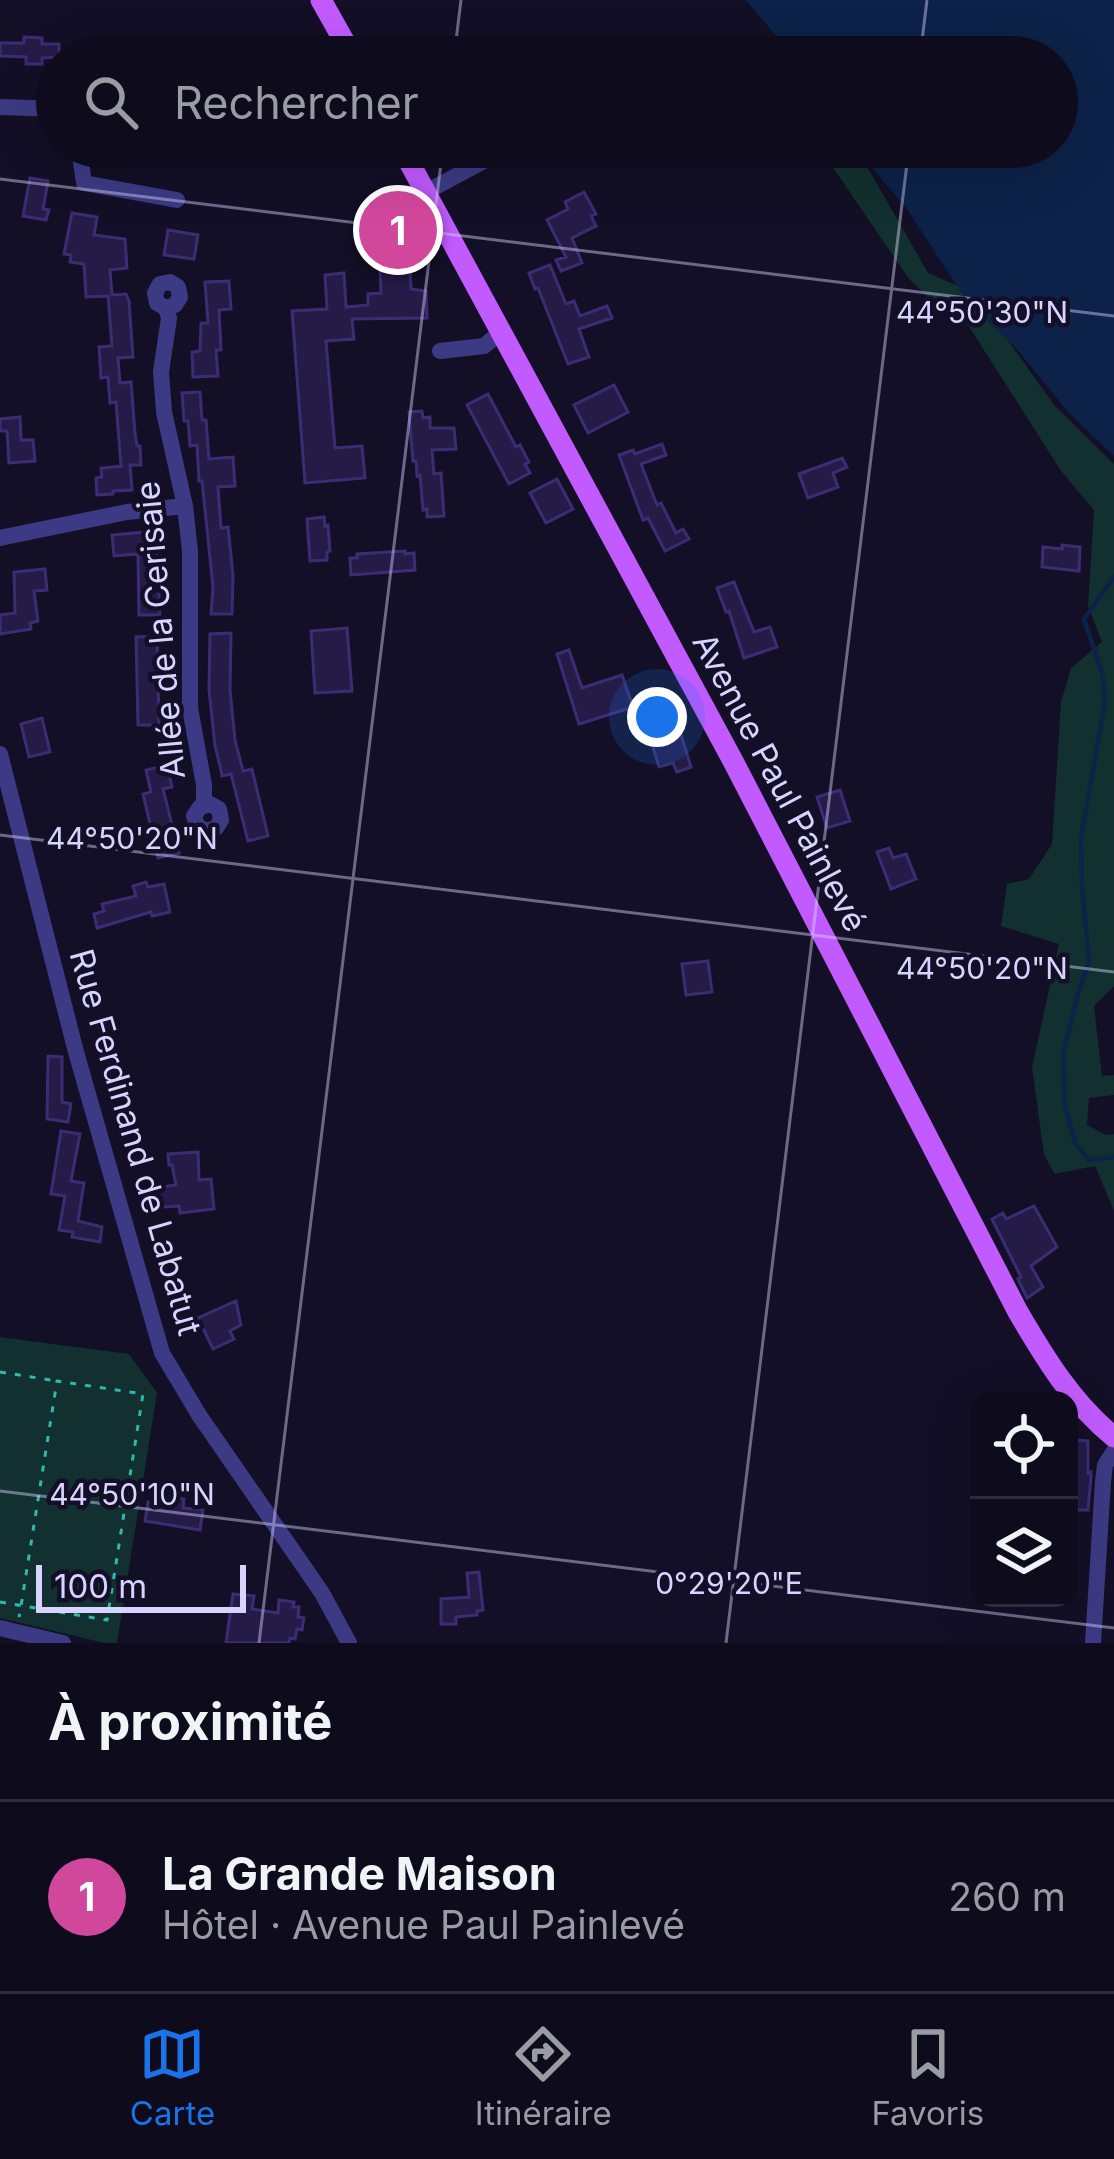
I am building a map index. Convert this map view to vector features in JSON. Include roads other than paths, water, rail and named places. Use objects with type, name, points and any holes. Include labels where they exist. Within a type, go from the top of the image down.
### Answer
[{"type":"main road","points":[[321,0],[341,36]]},
{"type":"main road","name":"Avenue Paul Painlevé","points":[[413,168],[733,761],[1018,1312],[1063,1384],[1091,1419],[1114,1437]]},
{"type":"street","points":[[0,107],[36,109]]},
{"type":"street","points":[[82,168],[84,182],[177,200]]},
{"type":"street","points":[[426,192],[471,168]]},
{"type":"street","name":"Allée de la Cerisaie","points":[[166,308],[169,318],[161,372],[164,412],[185,506],[191,564],[190,708],[204,806]]},
{"type":"street","points":[[440,351],[484,346],[501,332]]},
{"type":"street","points":[[0,538],[127,512],[185,506]]},
{"type":"street","name":"Rue Ferdinand de Labatut","points":[[0,754],[76,1052],[163,1353],[199,1415],[322,1593],[349,1643]]},
{"type":"street","points":[[1093,1643],[1102,1481],[1114,1451]]},
{"type":"street","points":[[8,1630],[62,1643]]},
{"type":"water","points":[[746,0],[1114,0],[1114,456],[966,300],[907,209],[872,168],[1078,168],[1078,36],[776,36]]},
{"type":"waterway","points":[[1114,577],[1084,619],[1102,672],[1105,702],[1081,838],[1089,962],[1063,1055],[1065,1105],[1075,1143],[1089,1160],[1114,1157]]},
{"type":"place","name":"La Grande Maison","points":[[398,230]]}]
